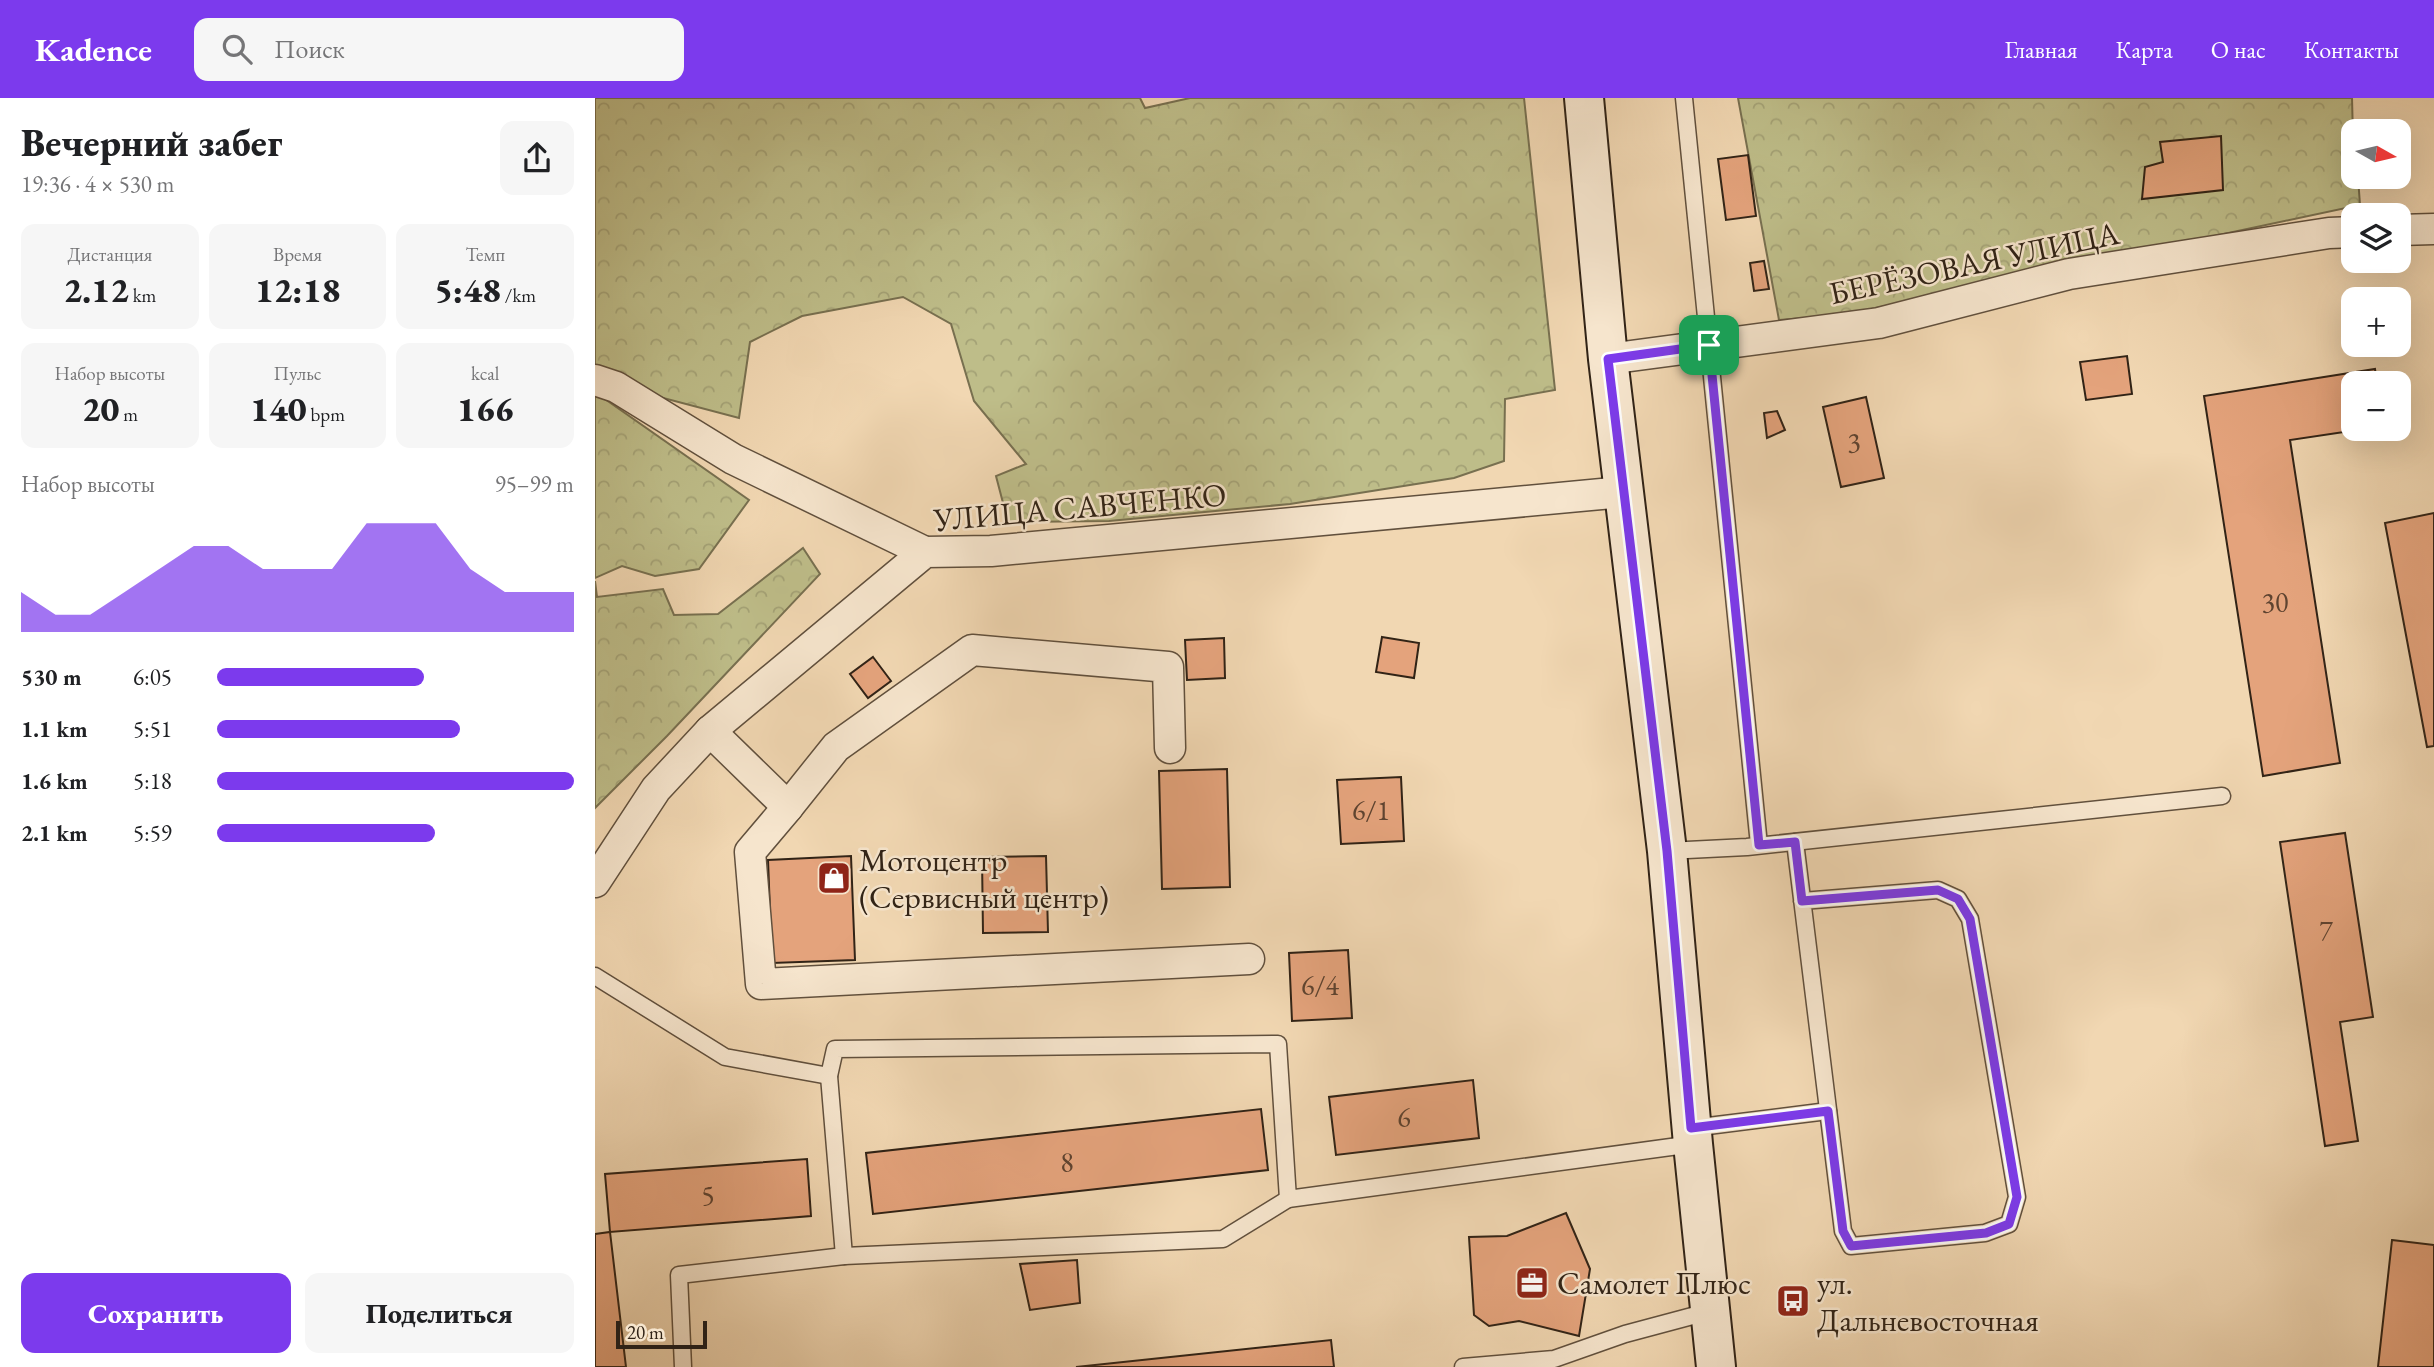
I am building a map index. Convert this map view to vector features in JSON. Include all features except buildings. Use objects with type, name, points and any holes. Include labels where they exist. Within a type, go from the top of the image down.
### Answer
[{"type":"main road","points":[[1584,98],[1608,359],[1667,851],[1716,1367]]},
{"type":"street","points":[[2411,230],[2434,229]]},
{"type":"street","name":"БЕРЁЗОВАЯ УЛИЦА","points":[[1608,359],[1879,323],[2069,274],[2341,233]]},
{"type":"street","points":[[595,380],[616,387],[733,459],[925,552]]},
{"type":"street","name":"УЛИЦА САВЧЕНКО","points":[[595,882],[656,789],[710,731],[925,552],[991,551],[1623,492]]},
{"type":"street","points":[[1170,748],[1168,667],[972,650],[836,747],[750,852],[761,984],[1249,959]]},
{"type":"street","points":[[710,731],[788,807]]},
{"type":"lane","points":[[1684,98],[1759,845]]},
{"type":"lane","points":[[1667,851],[1795,842],[2222,796]]},
{"type":"lane","points":[[1795,842],[1802,901],[1843,1231],[1851,1246],[1986,1233],[2009,1224],[2017,1197],[1970,919],[1958,899],[1938,890],[1802,901]]},
{"type":"lane","points":[[595,976],[725,1057],[829,1076]]},
{"type":"lane","points":[[844,1256],[829,1076],[835,1049],[1278,1044],[1288,1199]]},
{"type":"lane","points":[[683,1367],[679,1275],[844,1256],[1223,1239],[1288,1199],[1692,1136],[1828,1111]]},
{"type":"lane","points":[[1463,1367],[1554,1359],[1625,1334],[1711,1311]]},
{"type":"green space","points":[[595,98],[1140,98],[1145,108],[1190,98],[1524,98],[1555,390],[1505,399],[1504,461],[1454,478],[1290,504],[1109,521],[1008,522],[996,476],[1026,464],[974,401],[951,324],[903,297],[802,316],[750,342],[739,418],[595,380]]},
{"type":"green space","points":[[1738,98],[2352,98],[2353,119],[2341,119],[2341,189],[2359,189],[2360,203],[2341,203],[2341,209],[1843,315],[1779,320]]},
{"type":"green space","points":[[595,392],[749,500],[699,569],[655,576],[622,566],[595,578]]},
{"type":"green space","points":[[803,548],[820,574],[595,808],[595,581],[597,597],[663,589],[674,615],[718,614]]},
{"type":"place","name":"Мотоцентр (Сервисный центр)","points":[[834,878]]},
{"type":"place","name":"Самолет Плюс","points":[[1532,1283]]},
{"type":"place","name":"ул. Дальневосточная","points":[[1793,1301]]},
{"type":"route","points":[[1709,345],[1759,845],[1795,842],[1802,901],[1938,890],[1958,899],[1970,919],[2017,1197],[2009,1224],[1986,1233],[1851,1246],[1843,1231],[1828,1111],[1691,1128],[1667,851],[1608,359],[1709,345]]}]
